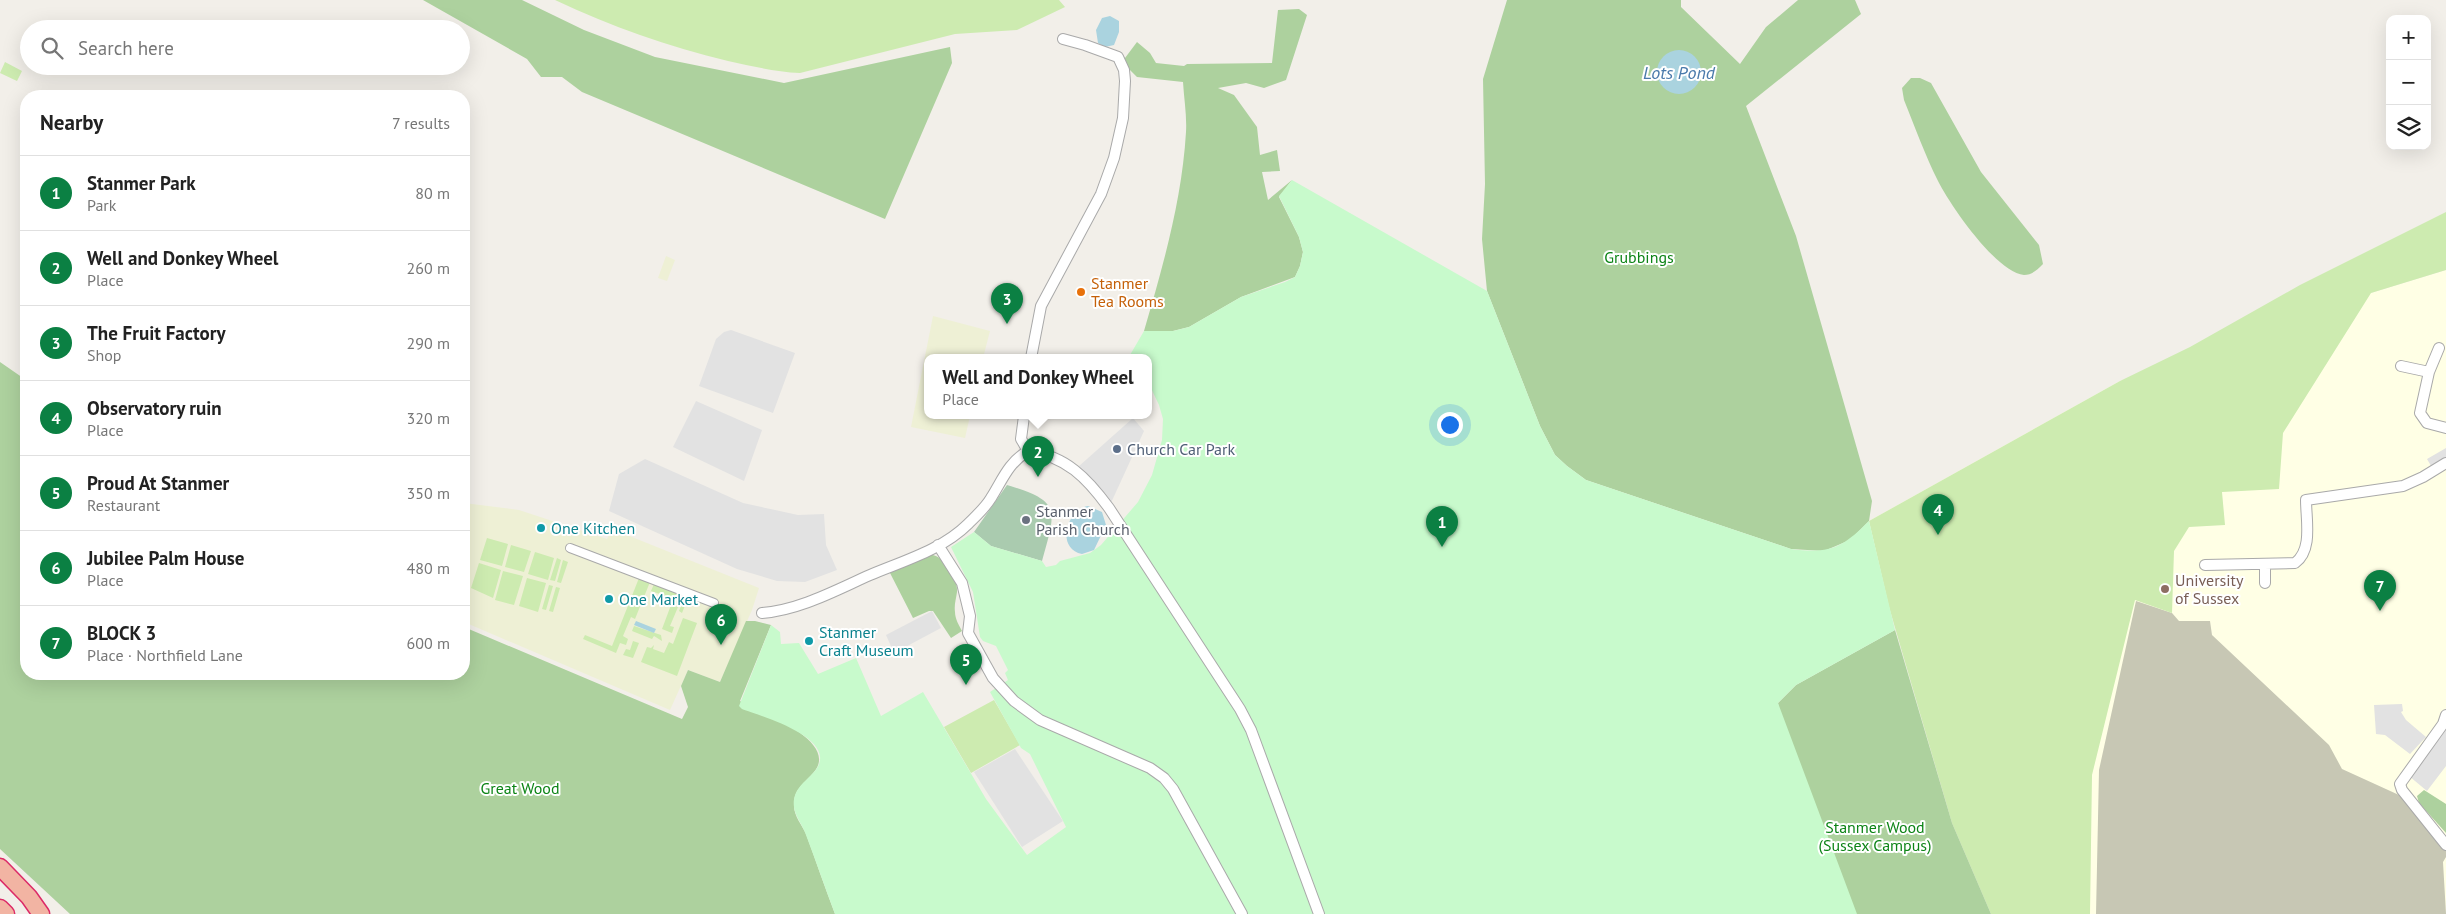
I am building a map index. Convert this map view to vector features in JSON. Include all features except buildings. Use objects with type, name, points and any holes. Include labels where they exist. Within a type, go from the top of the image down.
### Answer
[{"type":"highway","points":[[0,867],[29,897],[41,914]]},
{"type":"highway","points":[[0,882],[32,914]]},
{"type":"highway","points":[[0,908],[6,914]]},
{"type":"street","points":[[1032,354],[1041,306],[1101,194],[1114,158],[1123,118],[1125,81],[1124,70],[1118,57],[1063,39]]},
{"type":"street","points":[[2439,348],[2429,372],[2420,408],[2421,417],[2427,424],[2446,428]]},
{"type":"street","points":[[2401,366],[2429,372]]},
{"type":"street","points":[[1024,419],[1021,439],[1028,451],[1059,459],[1080,474],[1094,489],[1127,534],[1240,709],[1250,730],[1319,914]]},
{"type":"street","points":[[762,613],[779,611],[810,601],[938,546],[966,526],[990,499],[1012,462],[1028,451]]},
{"type":"street","points":[[2205,565],[2291,564],[2303,556],[2306,548],[2306,500],[2403,486],[2446,463]]},
{"type":"street","points":[[938,546],[962,583],[970,616],[968,633],[994,678],[1014,701],[1040,720],[1134,761],[1164,778],[1173,789],[1242,914]]},
{"type":"street","points":[[570,548],[714,603]]},
{"type":"street","points":[[2265,565],[2265,583]]},
{"type":"street","points":[[2446,715],[2442,724],[2401,780],[2402,790],[2446,845]]},
{"type":"shaded area","points":[[666,256],[675,260],[667,281],[658,278]]},
{"type":"shaded area","name":"University of Sussex","points":[[2446,270],[2446,914],[1991,914],[1889,607],[1869,521],[2120,381],[2371,293]]},
{"type":"shaded area","points":[[933,316],[990,331],[984,354],[925,354]]},
{"type":"shaded area","points":[[731,330],[795,353],[773,413],[699,386],[716,339],[724,332]]},
{"type":"shaded area","points":[[924,361],[924,419],[969,419],[965,438],[911,427]]},
{"type":"shaded area","points":[[696,401],[762,430],[744,481],[673,447]]},
{"type":"shaded area","name":"Church Car Park","points":[[1132,419],[1144,431],[1110,505],[1078,467]]},
{"type":"shaded area","points":[[2446,448],[2446,463],[2434,471],[2427,459]]},
{"type":"shaded area","points":[[645,459],[743,503],[798,515],[824,514],[826,545],[837,570],[805,582],[777,581],[737,569],[609,511],[619,474]]},
{"type":"shaded area","points":[[1007,485],[1038,496],[1046,503],[1050,510],[1052,519],[1042,561],[991,546],[974,532]]},
{"type":"shaded area","points":[[470,504],[519,510],[607,539],[612,529],[759,588],[752,610],[720,682],[688,670],[670,710],[470,625]]},
{"type":"shaded area","points":[[2136,601],[2172,613],[2179,621],[2210,621],[2212,635],[2329,745],[2342,769],[2399,795],[2446,849],[2446,857],[2443,862],[2446,914],[2096,914],[2099,770]]},
{"type":"shaded area","points":[[932,611],[941,628],[894,653],[886,635]]},
{"type":"shaded area","points":[[2402,704],[2403,711],[2401,712],[2406,720],[2426,737],[2410,754],[2385,735],[2376,734],[2374,705]]},
{"type":"shaded area","points":[[2446,729],[2446,766],[2427,791],[2409,776]]},
{"type":"shaded area","points":[[1015,749],[1063,821],[1022,847],[974,772]]},
{"type":"green space","points":[[423,0],[522,0],[584,30],[655,57],[784,83],[950,47],[952,63],[885,219],[582,92],[562,77],[541,77],[527,59],[470,27],[470,20],[458,20]]},
{"type":"green space","points":[[555,0],[1059,0],[1065,7],[1017,30],[955,34],[800,73],[755,67],[683,49],[619,27]]},
{"type":"green space","name":"Grubbings","points":[[1507,0],[1681,0],[1681,7],[1740,64],[1766,27],[1798,0],[1855,0],[1861,14],[1746,106],[1796,236],[1872,501],[1869,521],[1850,540],[1824,551],[1791,549],[1586,480],[1555,455],[1540,426],[1487,291],[1482,239],[1485,184],[1483,79]]},
{"type":"green space","points":[[1299,9],[1307,15],[1286,80],[1264,88],[1246,83],[1218,88],[1234,95],[1257,127],[1260,155],[1277,150],[1280,171],[1262,172],[1268,200],[1292,180],[1279,197],[1299,237],[1303,252],[1295,277],[1241,297],[1189,327],[1173,331],[1144,331],[1165,257],[1180,183],[1186,126],[1183,82],[1137,77],[1122,62],[1137,42],[1150,53],[1156,63],[1184,66],[1187,64],[1272,63],[1278,10]]},
{"type":"green space","points":[[5,62],[20,70],[17,81],[0,73]]},
{"type":"green space","points":[[1911,78],[1920,78],[1931,83],[1981,172],[2039,245],[2043,264],[2034,272],[2024,275],[2013,271],[2000,262],[1975,236],[1944,192],[1924,151],[1904,100],[1902,88]]},
{"type":"green space","points":[[1292,180],[1487,291],[1540,426],[1555,455],[1586,480],[1791,549],[1816,551],[1834,547],[1843,543],[1869,521],[1895,630],[1796,685],[1778,703],[1857,914],[835,914],[794,807],[797,791],[814,772],[820,760],[818,749],[809,739],[796,731],[781,723],[742,709],[739,706],[771,625],[780,632],[781,644],[799,643],[818,674],[856,658],[881,716],[923,692],[986,799],[1027,855],[1066,827],[1030,754],[1021,748],[990,692],[1008,680],[1005,673],[1008,670],[996,646],[983,641],[980,637],[973,592],[951,547],[974,532],[991,546],[1042,561],[1046,567],[1090,553],[1101,545],[1138,502],[1152,475],[1162,440],[1163,419],[1152,390],[1152,354],[1131,354],[1144,331],[1173,331],[1189,327],[1241,297],[1295,277],[1303,252],[1299,237],[1279,196]]},
{"type":"green space","points":[[2446,212],[2446,270],[2371,293],[2283,433],[2279,489],[2222,492],[2225,525],[2189,527],[2174,551],[2172,613],[2135,600],[2092,775],[2090,914],[1991,914],[1952,823],[1889,607],[1869,521],[2120,381],[2190,347],[2300,285]]},
{"type":"green space","name":"Great Wood","points":[[0,362],[20,376],[20,680],[470,680],[470,630],[682,719],[688,707],[681,686],[688,670],[720,682],[746,621],[771,625],[740,701],[794,729],[816,749],[819,760],[814,772],[795,795],[794,810],[806,834],[835,914],[70,914],[0,849]]},
{"type":"green space","points":[[487,538],[508,544],[502,566],[480,560]]},
{"type":"green space","points":[[511,545],[531,551],[524,572],[505,567]]},
{"type":"green space","points":[[535,552],[554,558],[548,580],[528,574]]},
{"type":"green space","points":[[928,554],[939,558],[949,567],[957,586],[955,615],[962,631],[951,638],[933,611],[913,618],[889,571]]},
{"type":"green space","points":[[557,558],[561,560],[555,581],[550,580]]},
{"type":"green space","points":[[563,560],[568,562],[561,583],[557,582]]},
{"type":"green space","points":[[479,563],[501,570],[493,598],[471,588]]},
{"type":"green space","points":[[503,571],[523,576],[514,605],[495,600]]},
{"type":"green space","points":[[527,578],[546,583],[538,612],[519,606]]},
{"type":"green space","points":[[639,578],[650,582],[635,619],[631,617],[623,636],[628,639],[626,645],[620,643],[616,653],[583,639],[585,635],[612,646]]},
{"type":"green space","points":[[654,584],[700,602],[693,605],[686,603],[682,613],[679,611],[681,606],[673,602],[673,599],[671,599],[667,606],[670,598],[661,595],[657,603],[660,594],[651,591]]},
{"type":"green space","points":[[549,585],[553,586],[546,610],[542,609]]},
{"type":"green space","points":[[556,587],[560,588],[553,612],[549,611]]},
{"type":"green space","points":[[671,605],[678,607],[670,626],[674,627],[672,633],[662,629]]},
{"type":"green space","points":[[683,618],[697,623],[677,676],[641,662],[647,647],[651,648],[654,645],[653,649],[664,653],[669,642],[673,644]]},
{"type":"green space","points":[[634,626],[661,635],[662,641],[654,636],[652,639],[632,631]]},
{"type":"green space","name":"Stanmer Wood (Sussex Campus)","points":[[1895,630],[1952,823],[1991,914],[1810,914],[1778,703],[1796,685]]},
{"type":"green space","points":[[633,641],[639,643],[633,658],[623,655],[626,649],[630,650]]},
{"type":"green space","points":[[994,700],[1020,745],[971,773],[944,727]]},
{"type":"green space","points":[[2424,790],[2446,804],[2446,833],[2419,803],[2417,796]]},
{"type":"water","points":[[1110,16],[1119,21],[1119,32],[1114,45],[1105,47],[1098,43],[1096,30],[1102,18]]},
{"type":"water","name":"Lots Pond","points":[[1683,50],[1695,56],[1700,63],[1700,81],[1695,88],[1688,93],[1675,94],[1663,88],[1658,81],[1657,68],[1663,56],[1670,51]]},
{"type":"water","points":[[1088,506],[1102,512],[1106,525],[1094,550],[1082,554],[1074,550],[1069,544],[1066,537],[1067,529],[1074,514]]},
{"type":"water","points":[[636,621],[656,629],[654,633],[634,625]]},
{"type":"place","name":"Stanmer Tea Rooms","points":[[1081,292]]},
{"type":"place","name":"The Fruit Factory","points":[[1007,324]]},
{"type":"place","name":"Church Car Park","points":[[1117,449]]},
{"type":"place","name":"Well and Donkey Wheel","points":[[1038,477]]},
{"type":"place","name":"Stanmer Parish Church","points":[[1026,520]]},
{"type":"place","name":"One Kitchen","points":[[541,528]]},
{"type":"place","name":"Observatory ruin","points":[[1938,535]]},
{"type":"place","name":"Stanmer Park","points":[[1442,547]]},
{"type":"place","name":"University of Sussex","points":[[2165,589]]},
{"type":"place","name":"One Market","points":[[609,599]]},
{"type":"place","name":"BLOCK 3","points":[[2380,611]]},
{"type":"place","name":"Stanmer Craft Museum","points":[[809,641]]},
{"type":"place","name":"Jubilee Palm House","points":[[721,645]]},
{"type":"place","name":"Proud At Stanmer","points":[[966,685]]}]
